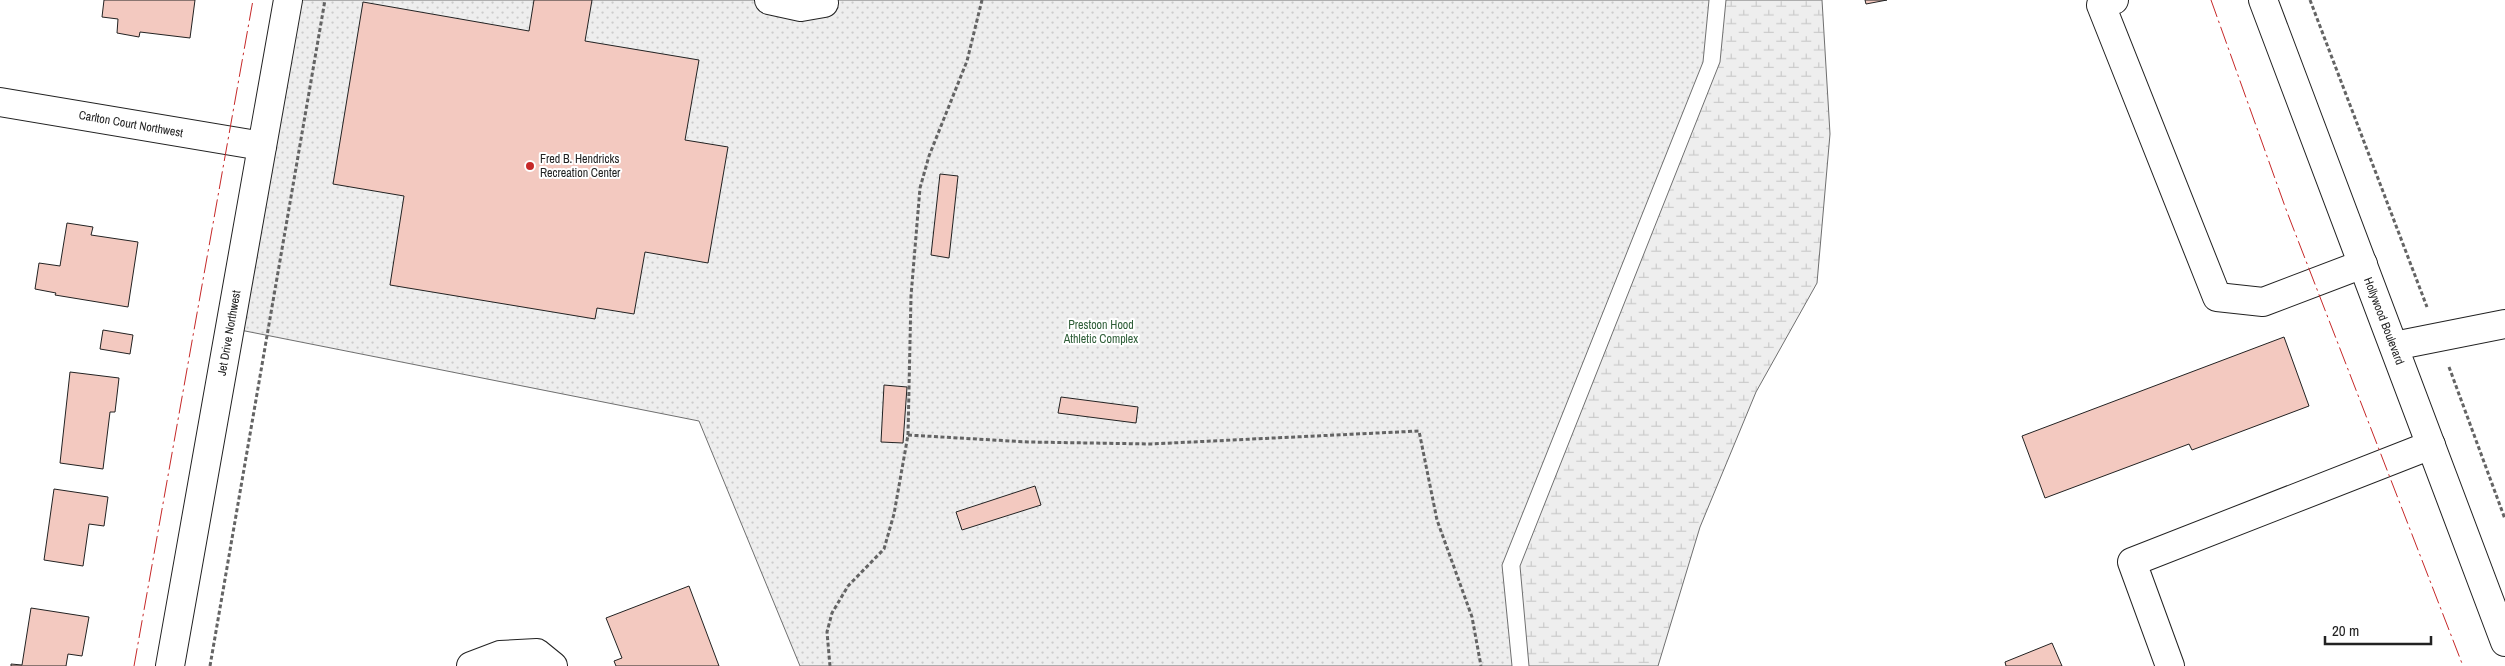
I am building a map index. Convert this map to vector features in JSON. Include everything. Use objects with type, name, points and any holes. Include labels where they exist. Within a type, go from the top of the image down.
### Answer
[{"type":"street","name":"Jet Drive Northwest","points":[[170,666],[288,0]]},
{"type":"street","points":[[770,0],[801,7],[824,4]]},
{"type":"street","points":[[2114,0],[2101,5],[2217,297],[2263,302],[2363,264]]},
{"type":"street","name":"Hollywood Boulevard","points":[[2263,0],[2505,642]]},
{"type":"street","name":"Carlton Court Northwest","points":[[0,102],[262,146]]},
{"type":"street","points":[[2394,346],[2505,324]]},
{"type":"street","points":[[2170,666],[2132,562],[2431,445]]},
{"type":"street","points":[[471,666],[500,654],[537,653],[553,666]]},
{"type":"path","points":[[210,666],[325,0]]},
{"type":"path","points":[[830,666],[827,632],[832,613],[848,586],[884,549],[894,514],[908,435],[911,296],[920,188],[930,156],[967,61],[982,0]]},
{"type":"path","points":[[2310,0],[2439,337],[2505,519]]},
{"type":"path","points":[[908,435],[1028,442],[1150,444],[1420,431],[1436,520],[1472,618],[1481,666]]},
{"type":"green space","name":"Prestoon Hood Athletic Complex","points":[[288,0],[1709,0],[1703,62],[1502,565],[1512,666],[800,666],[699,421],[230,328]]},
{"type":"green space","points":[[1726,0],[1822,0],[1830,134],[1817,283],[1756,392],[1700,527],[1658,666],[1529,666],[1520,566],[1720,62]]},
{"type":"building","points":[[104,0],[195,0],[190,38],[140,32],[139,37],[117,33],[118,19],[102,17]]},
{"type":"building","name":"Fred B. Hendricks Recreation Center","points":[[534,0],[592,0],[585,41],[699,60],[685,140],[728,147],[708,263],[645,252],[634,314],[597,308],[595,319],[390,285],[404,196],[333,184],[363,2],[529,31]]},
{"type":"building","points":[[1865,0],[1887,0],[1866,4]]},
{"type":"building","points":[[940,174],[958,176],[949,258],[931,255]]},
{"type":"building","points":[[67,223],[93,227],[91,235],[138,242],[128,307],[55,295],[56,293],[35,289],[39,263],[60,266]]},
{"type":"building","points":[[103,330],[133,335],[130,354],[100,349]]},
{"type":"building","points":[[2284,337],[2309,406],[2192,450],[2189,444],[2045,498],[2022,436]]},
{"type":"building","points":[[70,372],[119,378],[115,412],[110,412],[103,469],[60,463]]},
{"type":"building","points":[[884,385],[907,387],[903,443],[881,442]]},
{"type":"building","points":[[1061,397],[1138,407],[1136,423],[1058,413]]},
{"type":"building","points":[[1035,486],[1041,505],[962,530],[956,512]]},
{"type":"building","points":[[54,489],[108,497],[104,526],[89,524],[83,566],[44,560]]},
{"type":"building","points":[[689,586],[719,666],[616,666],[614,661],[622,658],[606,618]]},
{"type":"building","points":[[31,608],[89,617],[82,656],[68,654],[66,666],[11,666],[11,664],[22,665]]},
{"type":"building","points":[[2052,643],[2062,666],[2006,666],[2005,662]]},
{"type":"power","points":[[134,666],[253,0]]},
{"type":"power","points":[[2211,0],[2287,212],[2463,666]]},
{"type":"place","name":"Fred B. Hendricks Recreation Center","points":[[530,166]]}]
